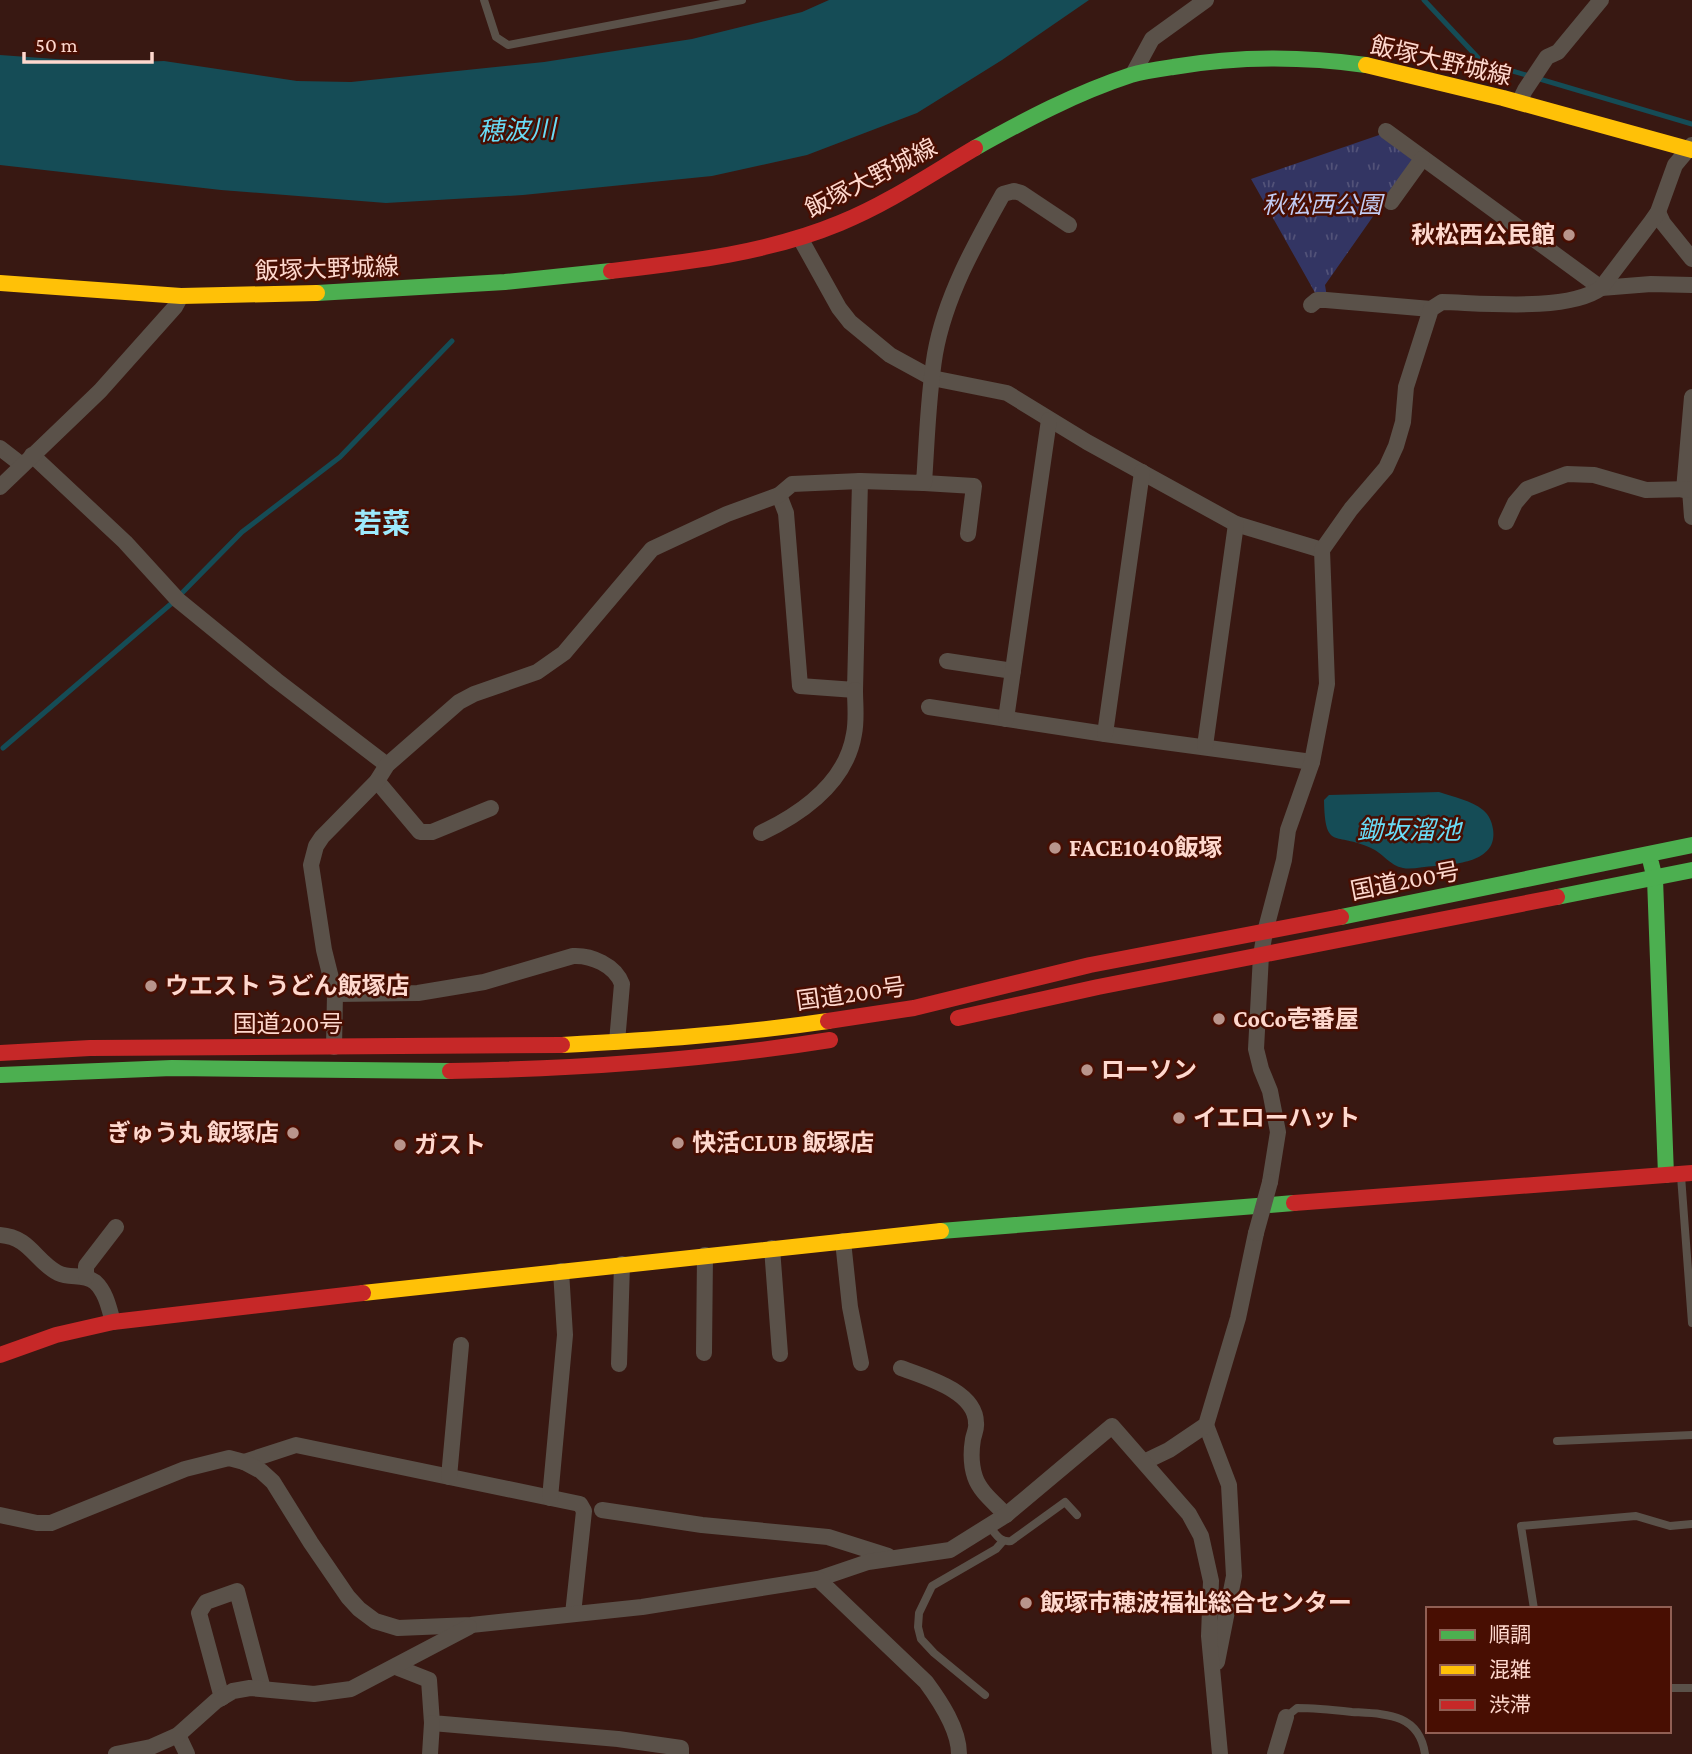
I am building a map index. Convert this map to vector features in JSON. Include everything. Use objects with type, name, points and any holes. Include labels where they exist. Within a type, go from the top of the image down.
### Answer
[{"type":"main road","name":"飯塚大野城線","points":[[0,283],[181,296],[364,292],[505,282],[692,262],[800,238],[870,209],[1023,121],[1076,96],[1133,75],[1208,61],[1288,57],[1364,65],[1522,96],[1691,148]]},
{"type":"main road","name":"国道200号","points":[[0,1053],[90,1048],[528,1047],[771,1029],[914,1008],[1090,965],[1649,856],[1692,845]]},
{"type":"main road","points":[[0,1354],[56,1335],[113,1322],[561,1270],[959,1228],[1680,1174],[1655,878],[1649,856]]},
{"type":"main road","name":"国道200号","points":[[947,1020],[1692,870]]},
{"type":"main road","name":"国道200号","points":[[0,1075],[194,1068],[420,1072],[649,1064],[769,1051],[851,1036]]},
{"type":"street","points":[[1133,75],[1152,39],[1206,0]]},
{"type":"street","points":[[1522,96],[1548,57],[1558,52],[1601,0]]},
{"type":"street","points":[[1386,131],[1601,288],[1651,284],[1692,285]]},
{"type":"street","points":[[1311,305],[1317,300],[1326,300],[1431,309],[1442,302],[1548,303],[1583,298],[1601,288],[1658,212],[1675,165],[1691,148]]},
{"type":"street","points":[[1391,202],[1422,159]]},
{"type":"street","points":[[924,483],[932,378],[947,309],[974,246],[1003,194],[1014,191],[1021,193],[1069,225]]},
{"type":"street","points":[[1658,212],[1663,223],[1692,259]]},
{"type":"street","points":[[800,238],[839,308],[850,322],[890,355],[932,378],[1007,393],[1049,420],[1236,524],[1322,550]]},
{"type":"street","points":[[0,487],[100,391],[175,307],[181,296]]},
{"type":"street","points":[[1213,1693],[1234,1576],[1229,1485],[1206,1425],[1238,1318],[1270,1182],[1278,1132],[1270,1091],[1256,1049],[1261,955],[1284,860],[1288,830],[1312,761],[1327,684],[1322,550],[1385,468],[1396,446],[1403,422],[1406,387],[1431,309]]},
{"type":"street","points":[[1692,397],[1688,490],[1692,517]]},
{"type":"street","points":[[1006,719],[1049,420]]},
{"type":"street","points":[[0,448],[27,460],[125,542],[178,600],[387,765]]},
{"type":"street","points":[[1105,734],[1142,472]]},
{"type":"street","points":[[1507,522],[1515,503],[1527,489],[1566,474],[1594,475],[1646,490],[1688,490]]},
{"type":"street","points":[[761,833],[791,819],[826,788],[840,772],[849,755],[855,733],[860,481]]},
{"type":"street","points":[[334,1047],[335,994],[324,950],[310,865],[312,855],[323,837],[377,781],[387,765],[458,702],[537,672],[564,653],[652,548],[727,514],[779,495],[792,484],[860,481],[974,486],[968,534]]},
{"type":"street","points":[[779,495],[786,513],[800,685],[855,690]]},
{"type":"street","points":[[1205,746],[1236,524]]},
{"type":"street","points":[[947,661],[1013,671]]},
{"type":"street","points":[[929,707],[1105,734],[1312,761]]},
{"type":"street","points":[[377,781],[420,832],[432,832],[491,808]]},
{"type":"street","points":[[335,994],[418,993],[484,982],[573,956],[582,956],[609,966],[620,977],[622,984],[617,1042]]},
{"type":"street","points":[[86,1277],[86,1266],[116,1227]]},
{"type":"street","points":[[0,1235],[20,1239],[59,1274],[86,1277],[97,1284],[106,1297],[113,1322]]},
{"type":"street","points":[[843,1241],[850,1307],[862,1363]]},
{"type":"street","points":[[772,1248],[780,1354]]},
{"type":"street","points":[[704,1353],[705,1255]]},
{"type":"street","points":[[619,1364],[622,1264]]},
{"type":"street","points":[[550,1498],[565,1335],[561,1270]]},
{"type":"street","points":[[449,1477],[461,1345]]},
{"type":"street","points":[[901,1368],[947,1385],[972,1409],[976,1423],[972,1443],[975,1478],[983,1492],[1006,1515]]},
{"type":"street","points":[[1144,1462],[1169,1450],[1206,1425]]},
{"type":"street","points":[[0,1515],[37,1523],[51,1522],[185,1469],[229,1458],[261,1471],[273,1482],[348,1597],[367,1615],[398,1628],[471,1625],[642,1607],[818,1579],[868,1562],[950,1550],[1006,1515],[1112,1426],[1189,1514],[1201,1535],[1211,1581],[1209,1636],[1220,1754]]},
{"type":"street","points":[[244,1462],[296,1445],[580,1504],[584,1511],[573,1614]]},
{"type":"street","points":[[602,1510],[702,1525],[828,1538],[891,1557]]},
{"type":"street","points":[[818,1579],[926,1682],[939,1699],[956,1737],[959,1754]]},
{"type":"street","points":[[222,1698],[199,1614],[206,1602],[237,1591],[263,1689]]},
{"type":"street","points":[[117,1754],[151,1747],[178,1735],[233,1691],[250,1688],[314,1694],[351,1689],[471,1625]]},
{"type":"street","points":[[396,1667],[429,1680],[432,1723],[430,1754]]},
{"type":"street","points":[[1275,1754],[1286,1717]]},
{"type":"street","points":[[432,1723],[618,1739],[681,1748],[681,1754]]},
{"type":"street","points":[[178,1735],[187,1754]]},
{"type":"lane","points":[[484,0],[496,37],[508,45],[742,0]]},
{"type":"lane","points":[[1680,1174],[1692,1323]]},
{"type":"lane","points":[[1556,1441],[1692,1435]]},
{"type":"lane","points":[[989,1526],[1003,1541],[1011,1541],[1065,1502],[1077,1515]]},
{"type":"lane","points":[[1534,1607],[1521,1526],[1636,1516],[1670,1526],[1692,1524]]},
{"type":"lane","points":[[985,1695],[934,1653],[922,1639],[918,1627],[919,1613],[932,1586],[996,1549],[1003,1541]]},
{"type":"lane","points":[[1671,1688],[1692,1688]]},
{"type":"lane","points":[[1286,1717],[1297,1708],[1391,1715],[1402,1719],[1417,1732],[1425,1754]]},
{"type":"green space","name":"秋松西公園","points":[[1382,134],[1414,158],[1325,285],[1327,297],[1318,298],[1251,179]]},
{"type":"water","name":"穂波川","points":[[829,0],[1089,0],[1002,60],[917,113],[807,155],[712,176],[523,195],[386,203],[221,190],[0,165],[0,55],[111,63],[164,61],[297,81],[351,82],[544,62],[692,39],[802,12]]},
{"type":"water","name":"鋤坂溜池","points":[[1439,792],[1473,804],[1483,810],[1490,819],[1493,840],[1489,848],[1475,859],[1455,864],[1403,868],[1394,865],[1371,848],[1334,837],[1327,827],[1324,800],[1329,795]]},
{"type":"waterway","points":[[1424,0],[1482,62],[1692,124]]},
{"type":"waterway","points":[[181,594],[242,532],[340,457],[452,341]]},
{"type":"waterway","points":[[3,748],[172,603]]},
{"type":"traffic: fast","points":[[975,148],[1071,99],[1141,72],[1245,59],[1317,60],[1366,65]]},
{"type":"traffic: fast","points":[[317,293],[505,282],[611,271]]},
{"type":"traffic: fast","points":[[1341,917],[1692,845]]},
{"type":"traffic: fast","points":[[1651,863],[1655,879],[1666,1175]]},
{"type":"traffic: fast","points":[[1557,897],[1692,870]]},
{"type":"traffic: fast","points":[[0,1075],[172,1068],[450,1071]]},
{"type":"traffic: fast","points":[[941,1231],[1294,1203]]},
{"type":"traffic: slow","points":[[1366,65],[1503,98],[1692,150]]},
{"type":"traffic: slow","points":[[0,283],[181,296],[317,293]]},
{"type":"traffic: slow","points":[[562,1045],[695,1036],[828,1021]]},
{"type":"traffic: slow","points":[[363,1293],[941,1231]]},
{"type":"traffic: jam","points":[[611,271],[727,255],[813,233],[875,207],[975,148]]},
{"type":"traffic: jam","points":[[958,1018],[1098,987],[1557,897]]},
{"type":"traffic: jam","points":[[828,1021],[914,1008],[1090,965],[1341,917]]},
{"type":"traffic: jam","points":[[450,1071],[641,1062],[830,1040]]},
{"type":"traffic: jam","points":[[0,1053],[90,1048],[562,1045]]},
{"type":"traffic: jam","points":[[1294,1203],[1692,1173]]},
{"type":"traffic: jam","points":[[0,1355],[56,1335],[113,1322],[363,1293]]},
{"type":"place","name":"秋松西公民館","points":[[1569,235]]},
{"type":"place","name":"FACE1040飯塚","points":[[1055,848]]},
{"type":"place","name":"ウエスト うどん飯塚店","points":[[151,986]]},
{"type":"place","name":"CoCo壱番屋","points":[[1219,1019]]},
{"type":"place","name":"ローソン","points":[[1087,1070]]},
{"type":"place","name":"イエローハット","points":[[1179,1118]]},
{"type":"place","name":"ぎゅう丸 飯塚店","points":[[293,1133]]},
{"type":"place","name":"快活CLUB 飯塚店","points":[[678,1143]]},
{"type":"place","name":"ガスト","points":[[400,1145]]},
{"type":"place","name":"飯塚市穂波福祉総合センター","points":[[1026,1603]]},
{"type":"district","name":"若菜","points":[[382,523]]}]
